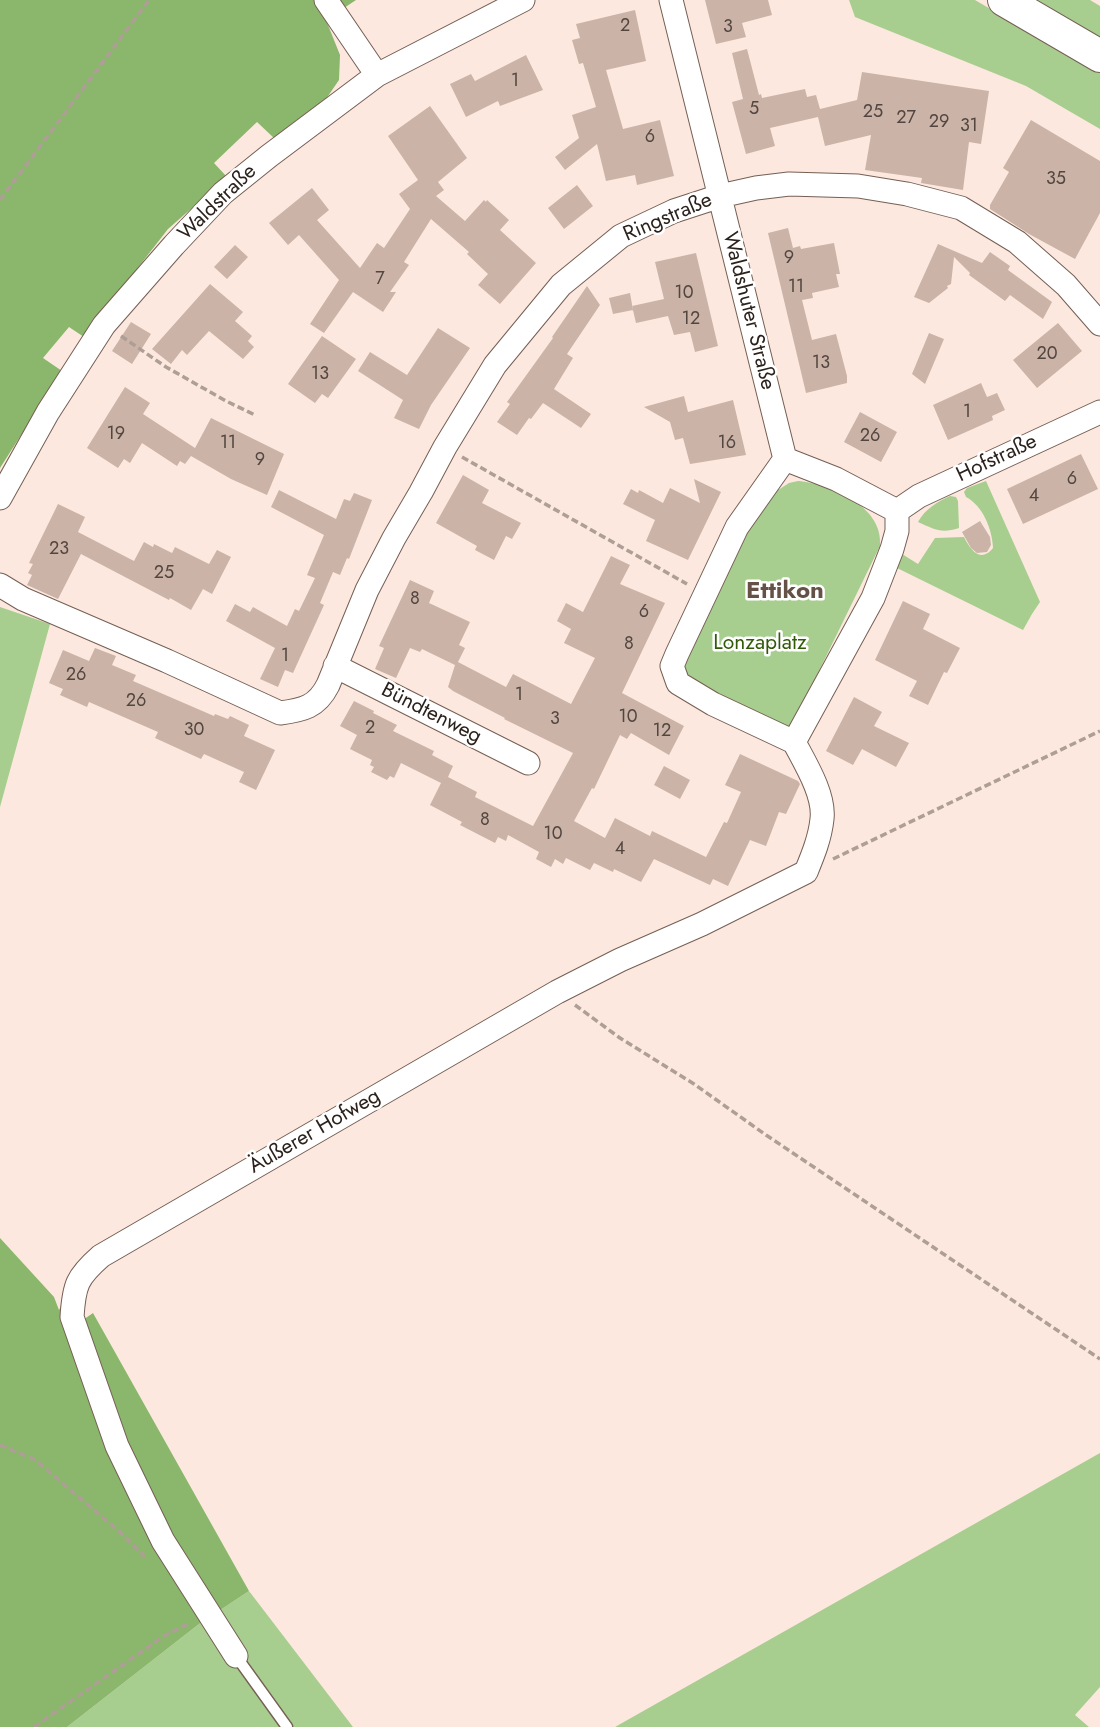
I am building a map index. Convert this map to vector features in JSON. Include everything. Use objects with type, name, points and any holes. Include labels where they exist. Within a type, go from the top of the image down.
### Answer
[{"type":"main road","points":[[1004,0],[1100,56]]},
{"type":"street","points":[[326,0],[377,75]]},
{"type":"street","name":"Waldstraße","points":[[0,498],[47,412],[104,325],[223,193],[377,75],[523,0]]},
{"type":"street","name":"Waldshuter Straße","points":[[671,0],[785,459]]},
{"type":"street","name":"Ringstraße","points":[[0,585],[23,599],[280,713],[312,705],[322,697],[367,590],[394,538],[495,365],[561,285],[621,236],[674,211],[720,196],[789,184],[830,184],[907,194],[961,208],[1017,242],[1066,285],[1100,324]]},
{"type":"street","name":"Hofstraße","points":[[897,511],[919,496],[1100,412]]},
{"type":"street","points":[[794,741],[873,598],[897,531],[897,511],[836,478],[785,459],[737,527],[672,667],[678,683],[713,704],[794,741],[811,775],[823,816],[818,841],[806,872]]},
{"type":"street","name":"Bündtenweg","points":[[335,666],[528,763]]},
{"type":"street","name":"Äußerer Hofweg","points":[[236,1656],[210,1621],[163,1541],[117,1446],[72,1317],[73,1295],[81,1275],[101,1256],[557,992],[806,872]]},
{"type":"lane","points":[[236,1656],[287,1727]]},
{"type":"path","points":[[0,200],[149,0]]},
{"type":"path","points":[[121,336],[166,367],[255,415]]},
{"type":"path","points":[[445,447],[705,595]]},
{"type":"path","points":[[806,872],[1100,731]]},
{"type":"path","points":[[557,992],[620,1038],[694,1084],[765,1135],[1100,1359]]},
{"type":"path","points":[[0,1444],[34,1459],[149,1560]]},
{"type":"path","points":[[34,1727],[164,1636],[210,1621]]},
{"type":"green space","points":[[0,0],[356,0],[326,20],[340,55],[339,80],[326,99],[275,139],[257,122],[214,163],[227,177],[168,229],[84,337],[69,327],[43,358],[62,371],[0,468]]},
{"type":"green space","points":[[849,0],[975,0],[1100,73],[1100,129],[1026,86],[855,17]]},
{"type":"green space","points":[[1027,0],[1090,0],[1100,6],[1100,43]]},
{"type":"green space","name":"Lonzaplatz","points":[[798,481],[839,492],[864,509],[879,532],[880,546],[794,722],[784,728],[687,682],[680,658],[744,536],[772,494],[789,483]]},
{"type":"green space","points":[[986,481],[1040,602],[1023,630],[897,568],[902,554],[918,564],[935,538],[964,537],[976,553],[988,553],[993,548],[986,519],[964,492],[967,488]]},
{"type":"green space","points":[[950,496],[956,497],[958,501],[959,528],[942,531],[918,522],[932,506]]},
{"type":"green space","points":[[0,607],[50,624],[0,807]]},
{"type":"green space","points":[[0,1238],[54,1297],[59,1310],[62,1304],[80,1322],[93,1313],[249,1591],[199,1624],[67,1727],[0,1727]]},
{"type":"green space","points":[[1100,1453],[1100,1687],[1075,1715],[1089,1727],[615,1727]]},
{"type":"green space","points":[[249,1591],[353,1727],[67,1727],[199,1624]]},
{"type":"building","points":[[705,0],[768,0],[772,15],[742,23],[746,37],[716,44]]},
{"type":"building","points":[[635,10],[646,61],[606,70],[623,129],[660,120],[674,176],[637,185],[635,175],[606,181],[597,144],[565,170],[555,157],[579,138],[572,115],[596,107],[583,63],[579,64],[572,40],[580,38],[576,24]]},
{"type":"building","points":[[747,49],[762,98],[805,89],[807,97],[816,95],[820,109],[857,100],[862,72],[989,91],[981,144],[969,142],[963,190],[921,183],[922,178],[865,170],[871,135],[825,146],[818,117],[770,128],[775,146],[746,154],[732,102],[743,99],[732,53]]},
{"type":"building","points":[[526,55],[543,90],[500,106],[498,101],[466,117],[450,84],[471,74],[475,81]]},
{"type":"building","points":[[430,106],[467,158],[438,182],[444,190],[436,196],[465,221],[487,200],[509,220],[500,230],[536,263],[500,304],[478,285],[488,274],[467,254],[469,252],[431,219],[404,262],[409,265],[390,292],[396,292],[383,312],[353,292],[324,333],[310,324],[339,280],[299,235],[288,245],[269,223],[312,188],[329,210],[317,220],[360,268],[377,243],[384,248],[410,209],[399,194],[418,180],[388,136]]},
{"type":"building","points":[[1031,120],[1100,161],[1100,213],[1075,259],[990,209],[1009,172],[1003,168]]},
{"type":"building","points":[[577,185],[593,206],[564,229],[548,208]]},
{"type":"building","points":[[788,228],[793,248],[834,243],[840,274],[836,274],[839,287],[812,293],[813,298],[802,300],[812,340],[836,334],[847,383],[806,393],[768,233]]},
{"type":"building","points":[[938,244],[982,263],[990,252],[1010,266],[1008,270],[1052,302],[1043,319],[1010,295],[1005,301],[969,275],[954,257],[951,284],[948,288],[929,303],[914,297]]},
{"type":"building","points":[[235,245],[248,257],[227,279],[214,267]]},
{"type":"building","points":[[696,253],[718,346],[695,352],[690,332],[674,335],[668,316],[636,323],[632,306],[664,299],[655,262]]},
{"type":"building","points":[[210,284],[243,312],[235,321],[252,336],[248,341],[254,347],[243,359],[209,331],[187,355],[182,350],[171,364],[152,349]]},
{"type":"building","points":[[587,286],[600,305],[567,354],[573,358],[554,389],[591,414],[581,428],[543,403],[517,435],[497,422],[510,404],[507,402]]},
{"type":"building","points":[[630,293],[633,310],[613,314],[609,298]]},
{"type":"building","points":[[131,322],[151,334],[132,364],[112,351]]},
{"type":"building","points":[[1058,323],[1082,351],[1037,388],[1013,360]]},
{"type":"building","points":[[438,328],[470,348],[431,405],[419,429],[394,418],[403,400],[358,371],[370,352],[407,375]]},
{"type":"building","points":[[929,333],[944,339],[925,384],[912,374]]},
{"type":"building","points":[[322,336],[356,359],[328,398],[322,394],[315,403],[288,384]]},
{"type":"building","points":[[981,383],[987,397],[997,393],[1005,410],[992,416],[993,420],[948,440],[933,405]]},
{"type":"building","points":[[125,387],[150,403],[143,414],[195,448],[211,418],[284,454],[267,495],[231,479],[191,456],[185,464],[180,461],[177,466],[142,443],[130,463],[124,459],[118,468],[87,448]]},
{"type":"building","points":[[684,396],[688,412],[733,400],[746,455],[690,464],[683,438],[675,440],[670,422],[644,407]]},
{"type":"building","points":[[860,412],[897,432],[881,462],[844,442]]},
{"type":"building","points":[[1081,454],[1098,489],[1023,524],[1007,489]]},
{"type":"building","points":[[463,475],[489,490],[482,503],[521,523],[512,539],[506,536],[494,560],[475,550],[477,546],[436,523]]},
{"type":"building","points":[[694,479],[721,492],[688,560],[646,541],[655,520],[623,504],[631,489],[638,493],[639,490],[663,503],[670,488],[700,503]]},
{"type":"building","points":[[279,490],[336,519],[344,499],[350,501],[354,493],[372,500],[349,559],[347,558],[340,575],[333,572],[320,603],[324,605],[293,673],[285,670],[278,687],[260,679],[275,648],[226,621],[235,604],[250,612],[253,607],[287,626],[295,609],[299,611],[315,578],[307,575],[324,535],[271,507]]},
{"type":"building","points":[[58,504],[85,517],[78,532],[134,561],[144,542],[172,553],[175,547],[209,564],[217,550],[231,557],[212,594],[203,589],[191,610],[81,554],[58,599],[27,585],[32,575],[28,573],[33,564],[29,563]]},
{"type":"building","points":[[980,521],[990,537],[991,545],[987,552],[977,553],[962,532]]},
{"type":"building","points":[[611,556],[630,565],[620,584],[665,603],[622,693],[684,726],[669,755],[631,733],[627,739],[620,735],[594,789],[592,788],[574,821],[605,838],[615,818],[650,836],[652,831],[706,857],[724,822],[727,823],[741,792],[725,785],[740,754],[800,784],[786,814],[779,812],[766,846],[750,840],[728,886],[713,879],[710,885],[654,859],[641,882],[614,869],[613,872],[594,863],[590,870],[566,858],[563,864],[555,859],[551,867],[536,859],[539,852],[508,835],[506,841],[498,837],[495,843],[460,825],[462,822],[430,805],[441,783],[401,763],[394,778],[390,776],[387,780],[371,772],[374,767],[370,765],[372,760],[350,749],[357,735],[340,726],[354,701],[374,711],[373,713],[397,725],[393,731],[434,751],[432,755],[453,766],[448,777],[477,792],[475,797],[533,826],[573,753],[453,691],[448,687],[455,665],[422,649],[420,652],[410,648],[396,678],[375,669],[384,648],[379,646],[410,580],[434,591],[429,603],[470,622],[459,645],[465,648],[458,662],[506,687],[513,674],[571,704],[595,658],[564,643],[571,629],[557,621],[566,603],[583,612]]},
{"type":"building","points":[[903,601],[930,614],[923,629],[960,648],[947,673],[944,672],[928,705],[909,696],[917,681],[875,660]]},
{"type":"building","points":[[95,648],[116,656],[112,665],[136,675],[133,681],[214,716],[215,714],[228,719],[230,716],[249,725],[244,736],[275,750],[256,790],[239,782],[244,772],[204,754],[201,759],[155,738],[158,732],[89,702],[87,707],[60,695],[63,689],[49,683],[63,650],[89,661]]},
{"type":"building","points":[[854,697],[882,712],[874,726],[909,743],[896,767],[862,749],[853,765],[826,751]]},
{"type":"building","points":[[664,766],[690,780],[680,799],[654,785]]},
{"type":"district","name":"Ettikon","points":[[785,592]]}]
